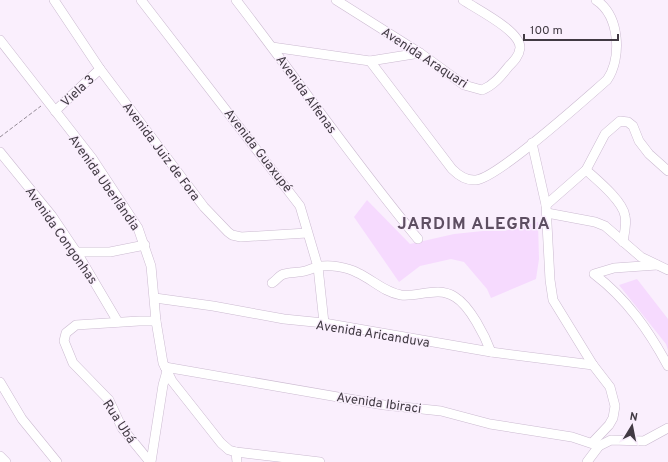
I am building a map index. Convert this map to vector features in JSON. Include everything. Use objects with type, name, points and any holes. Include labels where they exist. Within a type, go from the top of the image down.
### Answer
[{"type":"street","name":"Avenida Guaxupé","points":[[141,0],[295,197],[305,219],[307,233],[318,267],[324,323]]},
{"type":"street","name":"Avenida Alfenas","points":[[236,0],[376,188],[418,239]]},
{"type":"street","name":"Avenida Araquari","points":[[336,0],[420,53],[464,85],[482,90],[496,81],[517,57],[520,48],[518,40],[511,32],[463,0]]},
{"type":"street","points":[[370,61],[452,169],[458,175],[467,179],[476,180],[488,176],[532,143],[607,80],[613,70],[617,41],[608,14],[596,0]]},
{"type":"street","name":"Avenida Juiz de Fora","points":[[59,2],[100,69],[204,207],[228,232],[232,235],[241,237],[307,233]]},
{"type":"street","name":"Avenida Uberlândia","points":[[0,40],[92,158],[128,210],[145,245],[151,266],[161,357],[166,369],[172,381],[213,433],[232,451]]},
{"type":"street","points":[[272,47],[370,61],[420,53]]},
{"type":"street","name":"Viela 3","points":[[55,111],[100,69]]},
{"type":"street","points":[[546,209],[586,170],[606,134],[620,121],[628,122],[633,126],[639,141],[649,154],[668,171]]},
{"type":"street","points":[[532,143],[546,209],[550,280],[553,300],[593,364],[610,387],[616,406],[614,418],[595,444],[587,462]]},
{"type":"street","name":"Avenida Congonhas","points":[[0,152],[52,216],[76,252],[118,322]]},
{"type":"street","points":[[586,170],[599,182],[624,211],[626,220],[623,242]]},
{"type":"street","points":[[546,209],[605,226],[641,257],[668,270]]},
{"type":"street","points":[[76,252],[110,252],[145,245]]},
{"type":"street","points":[[657,265],[614,268],[594,274],[618,294],[650,334],[668,366]]},
{"type":"street","points":[[272,283],[279,276],[285,273],[306,271],[318,267],[342,267],[351,270],[393,293],[412,295],[442,292],[454,296],[463,303],[473,318],[491,352]]},
{"type":"street","name":"Avenida Aricanduva","points":[[155,298],[213,306],[284,320],[324,323],[491,352],[564,362],[593,364]]},
{"type":"street","points":[[118,322],[156,321]]},
{"type":"street","name":"Rua Ubá","points":[[118,322],[76,325],[68,330],[64,341],[73,363],[109,400],[122,428],[150,462]]},
{"type":"street","points":[[150,462],[162,385],[166,369]]},
{"type":"street","name":"Avenida Ibiraci","points":[[166,369],[384,405],[441,411],[490,424],[572,437],[595,444]]},
{"type":"street","points":[[0,382],[22,419],[53,461]]},
{"type":"street","points":[[595,444],[611,440],[644,441],[668,428]]},
{"type":"street","points":[[231,462],[232,451]]},
{"type":"street","points":[[232,451],[237,462]]},
{"type":"street","points":[[232,451],[320,462]]},
{"type":"street","points":[[0,456],[6,462]]},
{"type":"path","name":"Viela 3","points":[[0,137],[48,102]]},
{"type":"shaded area","points":[[367,200],[410,244],[454,234],[483,231],[504,231],[538,222],[539,259],[536,279],[491,298],[487,289],[464,262],[451,259],[420,266],[399,282],[354,217]]},
{"type":"shaded area","points":[[637,279],[668,319],[668,350],[666,344],[619,285]]},
{"type":"district","name":"JARDIM ALEGRIA","points":[[474,223]]}]
